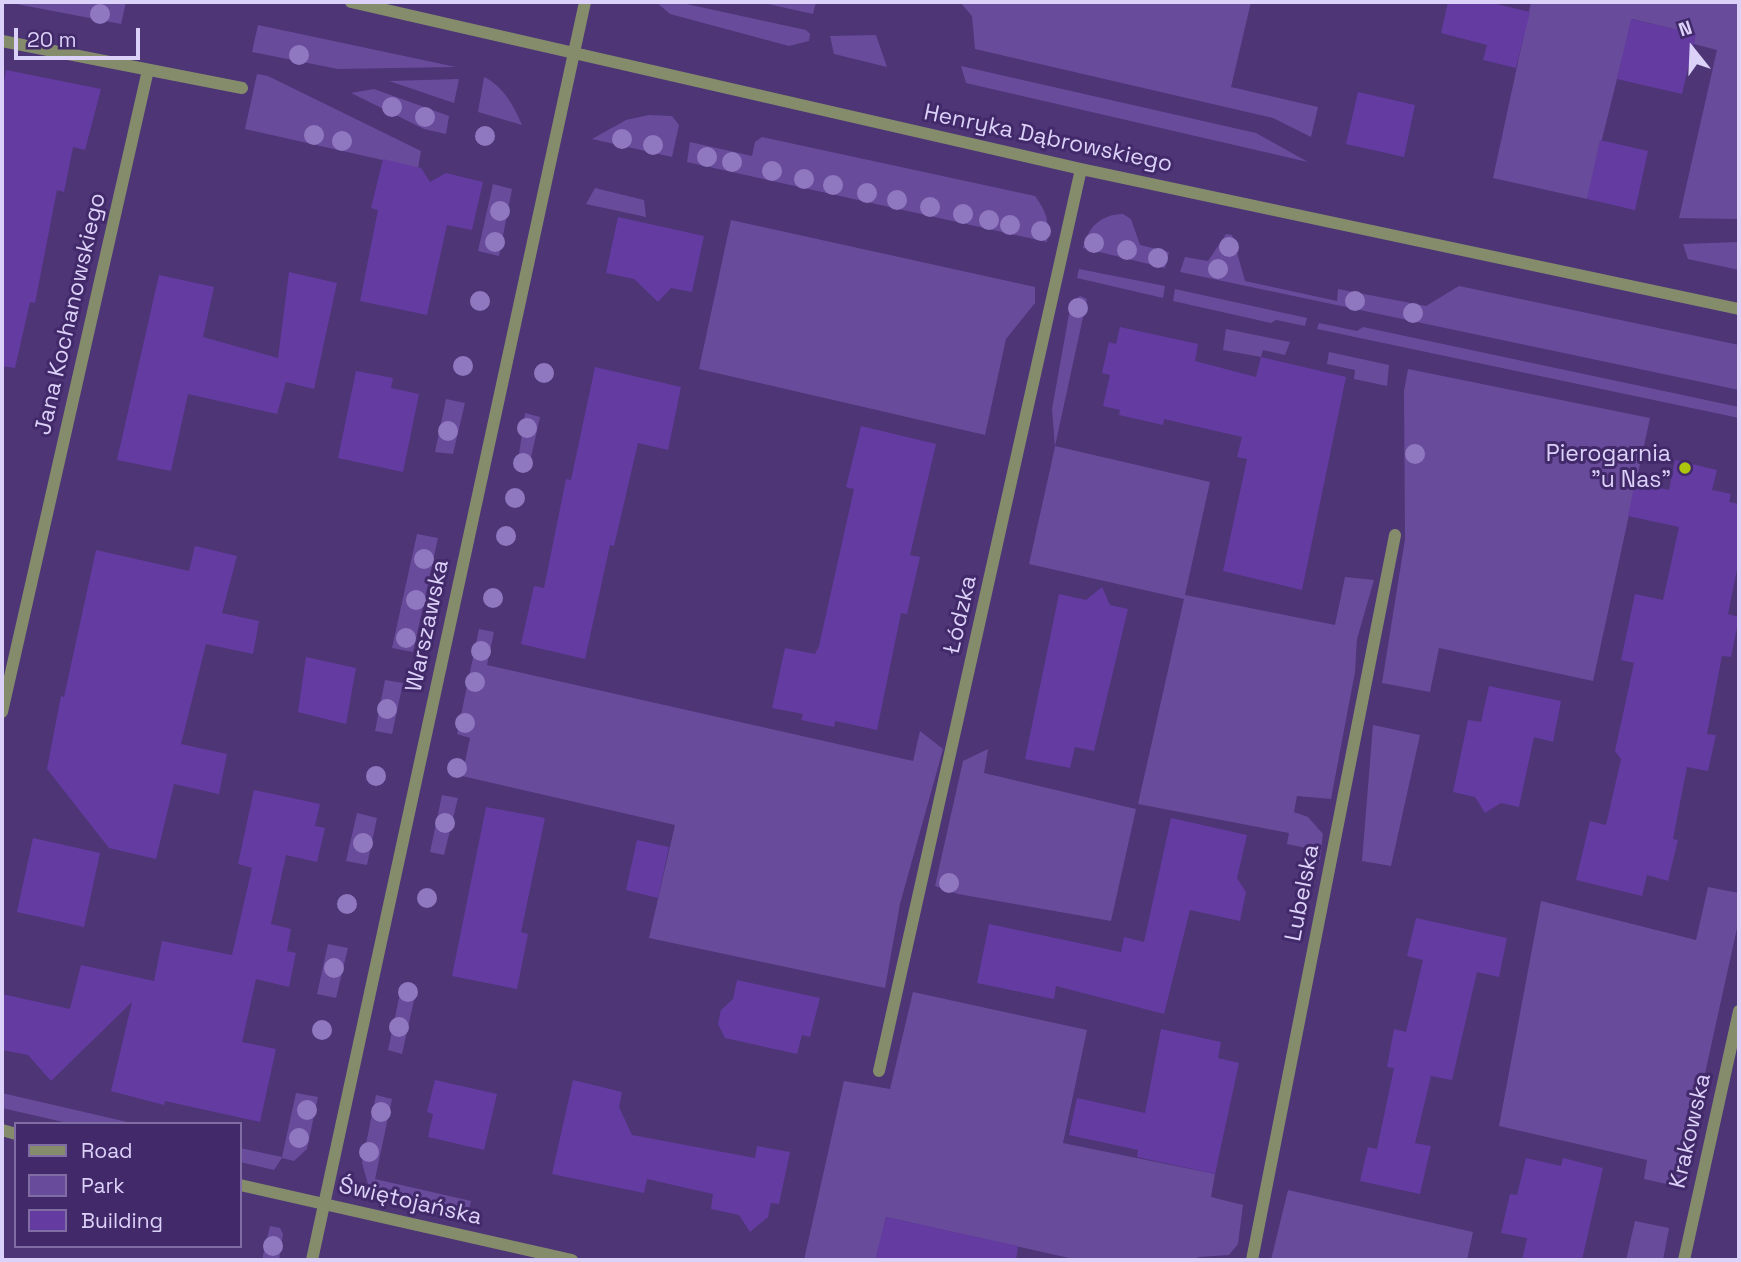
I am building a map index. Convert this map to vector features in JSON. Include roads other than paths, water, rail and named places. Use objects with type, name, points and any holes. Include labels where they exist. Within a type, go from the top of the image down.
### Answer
[{"type":"street","name":"Henryka Dąbrowskiego","points":[[351,2],[1081,169],[1739,309]]},
{"type":"street","name":"Warszawska","points":[[312,1260],[585,2]]},
{"type":"street","points":[[2,41],[242,89]]},
{"type":"street","name":"Jana Kochanowskiego","points":[[2,712],[148,70]]},
{"type":"street","name":"Łódzka","points":[[879,1071],[1081,169]]},
{"type":"street","name":"Lubelska","points":[[1252,1260],[1395,535]]},
{"type":"street","name":"Krakowska","points":[[1684,1260],[1739,1011]]},
{"type":"street","name":"Świętojańska","points":[[242,1185],[572,1260]]},
{"type":"place","name":"Pierogarnia \"u Nas\"","points":[[1685,468]]}]
